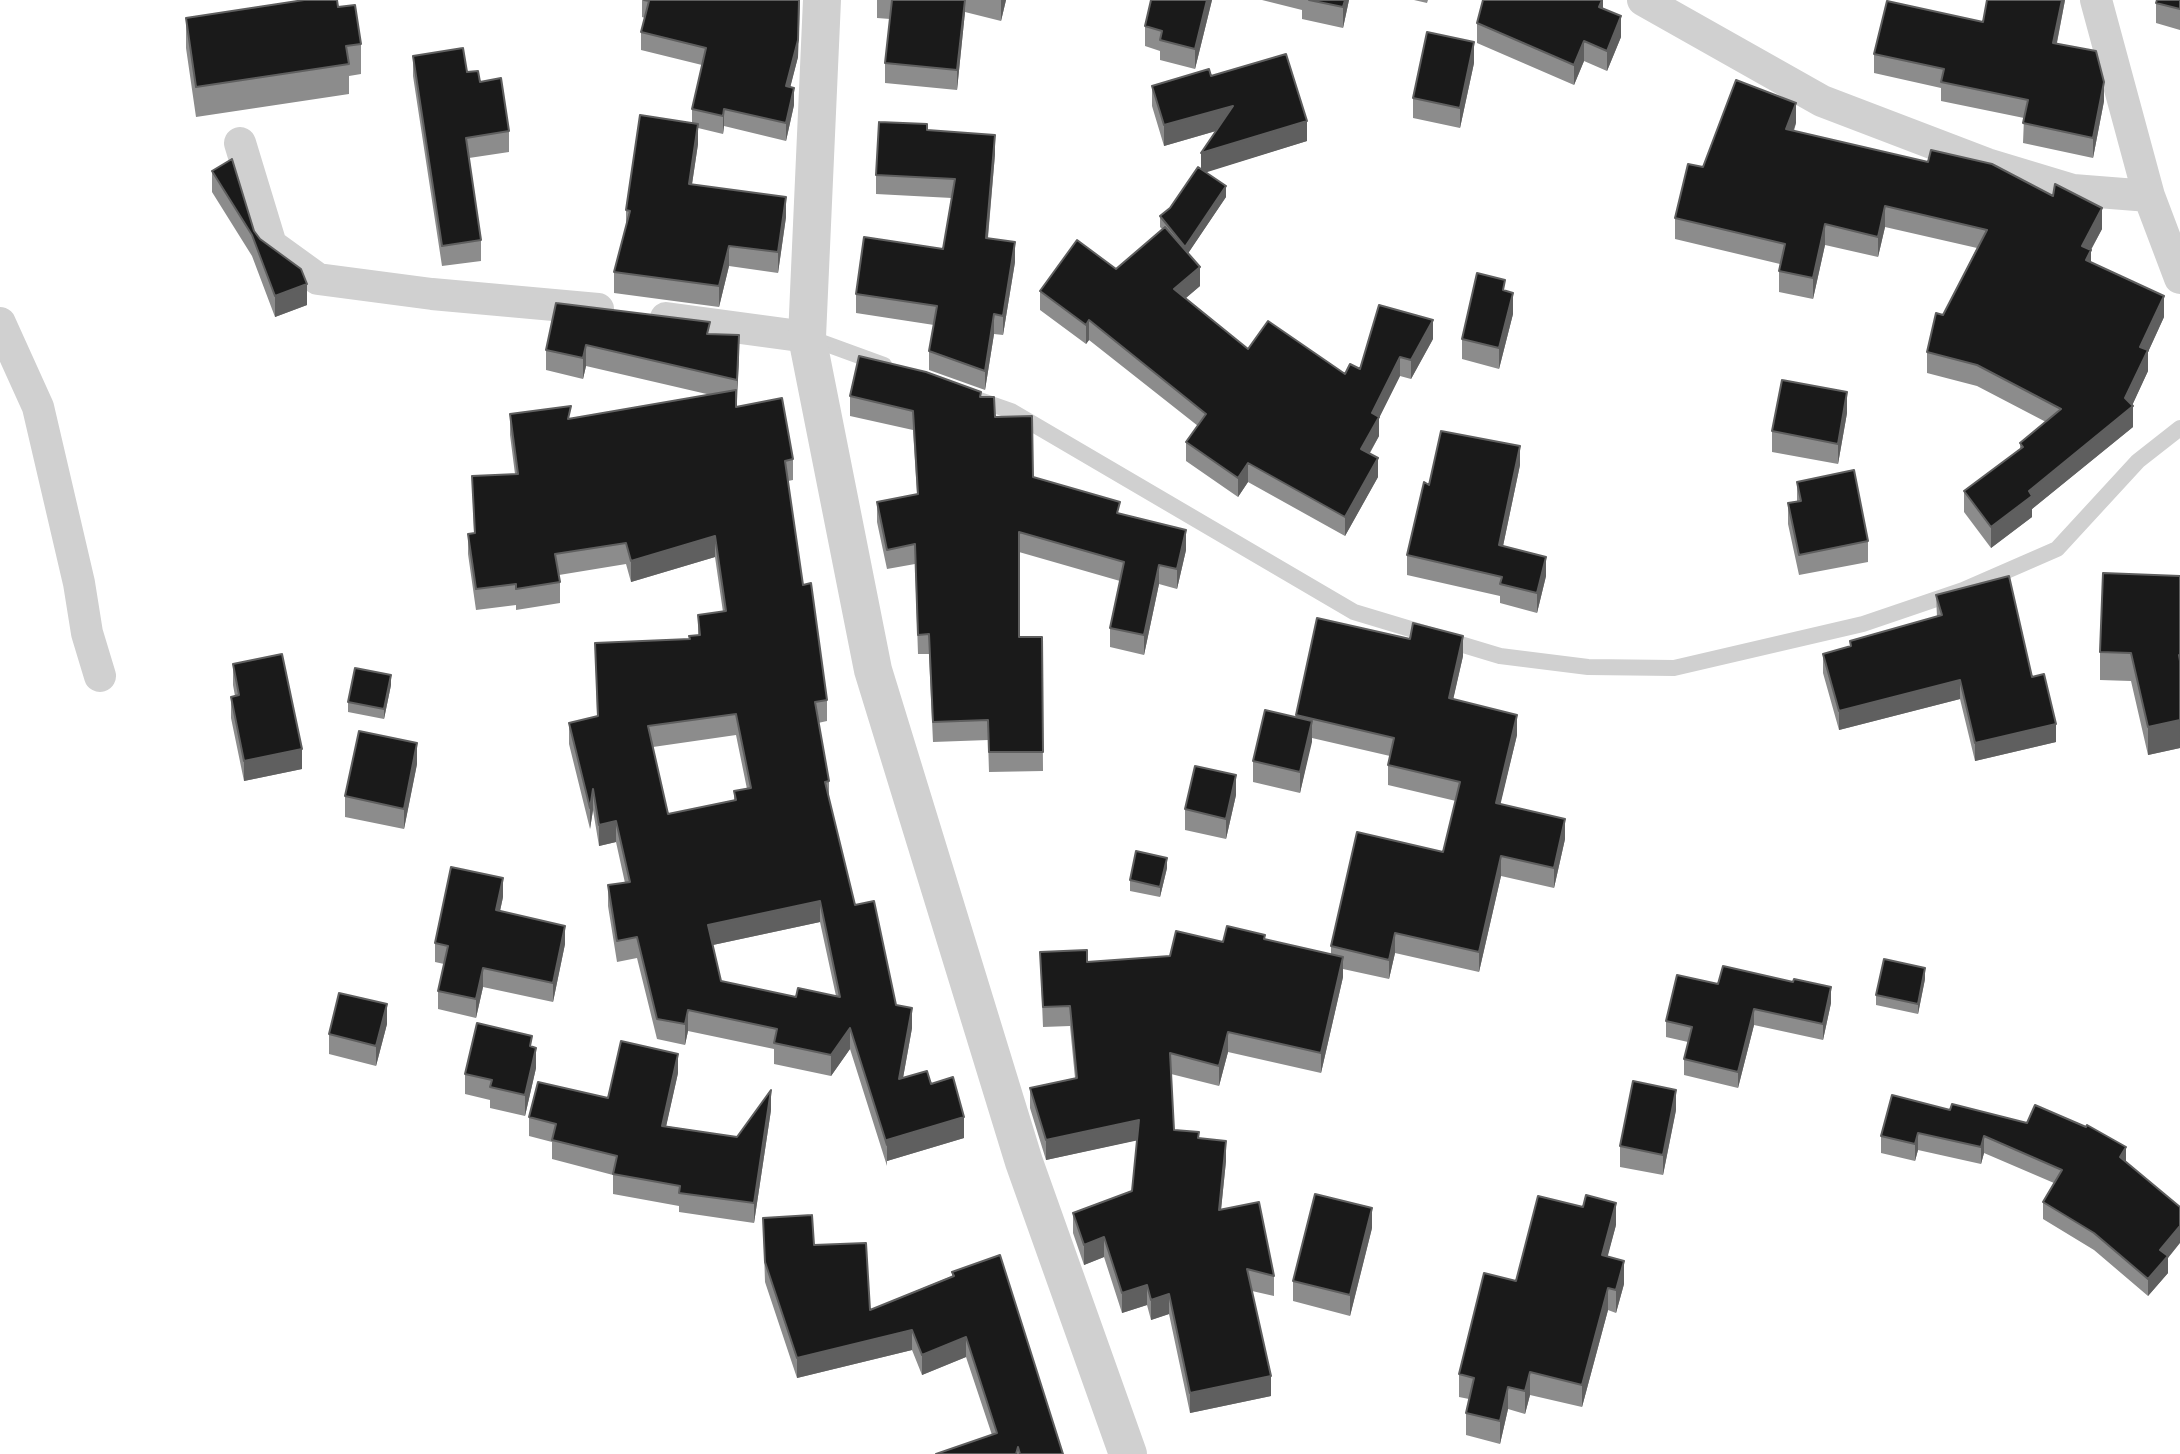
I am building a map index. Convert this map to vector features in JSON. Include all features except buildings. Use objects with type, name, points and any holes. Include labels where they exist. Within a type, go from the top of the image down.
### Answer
[{"type":"street","points":[[822,0],[807,337],[873,670],[1024,1161],[1128,1454]]},
{"type":"street","points":[[1643,0],[1822,101],[1987,164],[2073,190],[2149,196]]},
{"type":"street","points":[[2096,0],[2149,196],[2180,278]]},
{"type":"street","points":[[240,143],[271,245],[318,279],[432,295],[590,308],[807,337]]},
{"type":"street","points":[[0,323],[38,407],[79,583],[87,633],[100,676]]},
{"type":"lane","points":[[807,337],[897,369]]},
{"type":"lane","points":[[960,393],[1011,411],[1354,612],[1500,656],[1588,667],[1674,668],[1863,624],[1963,590],[2057,549],[2138,461],[2180,428]]}]
